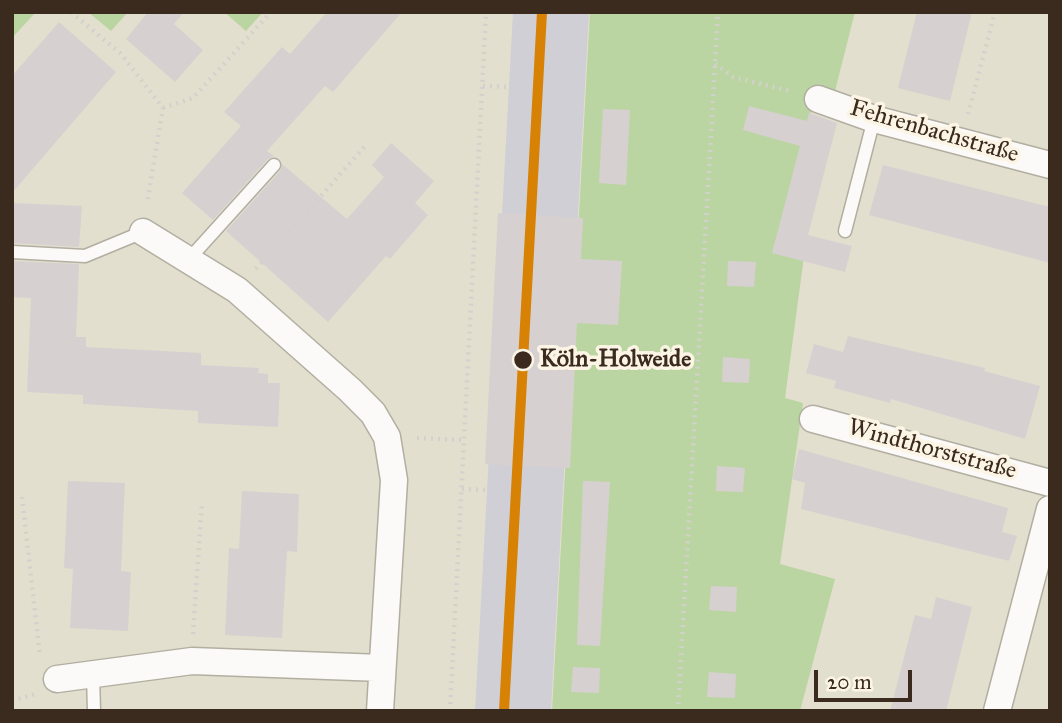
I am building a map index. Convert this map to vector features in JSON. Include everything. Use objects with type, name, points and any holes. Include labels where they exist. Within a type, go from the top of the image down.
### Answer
[{"type":"street","name":"Fehrenbachstraße","points":[[818,99],[874,120],[1050,165]]},
{"type":"street","points":[[143,232],[190,258],[237,290],[350,390],[373,413],[387,437],[394,480],[380,711]]},
{"type":"street","name":"Windthorststraße","points":[[813,419],[1050,483]]},
{"type":"street","points":[[998,711],[1050,509]]},
{"type":"street","points":[[57,678],[191,661],[382,668]]},
{"type":"lane","points":[[845,230],[874,120]]},
{"type":"lane","points":[[190,258],[274,165]]},
{"type":"lane","points":[[12,251],[85,256],[143,232]]},
{"type":"lane","points":[[93,675],[94,711]]},
{"type":"path","points":[[71,12],[121,54],[163,108],[143,232]]},
{"type":"path","points":[[163,108],[193,98],[271,12]]},
{"type":"path","points":[[450,711],[486,12]]},
{"type":"path","points":[[678,711],[718,12]]},
{"type":"path","points":[[961,142],[995,12]]},
{"type":"path","points":[[715,64],[733,77],[818,99]]},
{"type":"path","points":[[484,86],[509,87]]},
{"type":"path","points":[[237,290],[367,144]]},
{"type":"path","points":[[387,437],[465,440]]},
{"type":"path","points":[[462,489],[487,490]]},
{"type":"path","points":[[22,497],[41,665],[57,678]]},
{"type":"path","points":[[191,661],[202,502]]},
{"type":"shaded area","points":[[513,12],[589,12],[551,711],[475,711]]},
{"type":"green space","points":[[12,12],[36,12],[12,38]]},
{"type":"green space","points":[[88,12],[128,12],[111,31]]},
{"type":"green space","points":[[224,12],[263,12],[246,31]]},
{"type":"green space","points":[[590,12],[855,12],[835,91],[817,88],[783,222],[807,234],[785,398],[803,403],[780,564],[835,579],[800,711],[552,711]]},
{"type":"building","points":[[148,12],[184,12],[174,24],[203,50],[175,82],[126,39]]},
{"type":"building","points":[[327,12],[402,12],[333,92],[325,86],[267,151],[274,156],[268,159],[213,220],[182,193],[241,126],[224,112],[282,47],[290,54]]},
{"type":"building","points":[[917,12],[972,12],[950,101],[898,88]]},
{"type":"building","points":[[59,22],[116,72],[12,193],[12,76]]},
{"type":"building","points":[[749,106],[807,121],[809,113],[837,123],[808,235],[852,246],[845,272],[772,253],[800,146],[743,130]]},
{"type":"building","points":[[603,109],[630,110],[626,185],[599,183]]},
{"type":"building","points":[[391,143],[434,181],[415,203],[428,215],[390,259],[386,256],[328,322],[226,231],[280,171],[282,164],[347,219],[384,177],[372,165]]},
{"type":"building","points":[[883,165],[1050,207],[1050,263],[869,215]]},
{"type":"building","points":[[12,203],[82,206],[79,247],[12,243]]},
{"type":"building","points":[[498,213],[583,218],[581,259],[622,261],[618,325],[577,323],[570,468],[485,464]]},
{"type":"building","points":[[12,261],[79,264],[76,337],[86,337],[86,347],[201,353],[201,365],[259,368],[258,373],[268,374],[268,383],[280,383],[278,427],[198,423],[198,411],[83,404],[83,395],[27,392],[31,298],[12,297]]},
{"type":"building","points":[[728,261],[756,262],[754,287],[727,286]]},
{"type":"building","points":[[848,336],[985,368],[984,371],[1040,386],[1025,439],[891,399],[890,403],[834,388],[836,381],[806,373],[814,344],[843,352]]},
{"type":"building","points":[[723,357],[750,359],[749,383],[722,382]]},
{"type":"building","points":[[799,449],[1008,508],[1002,532],[1017,536],[1009,561],[801,509],[805,483],[792,479]]},
{"type":"building","points":[[717,466],[745,468],[743,492],[716,491]]},
{"type":"building","points":[[68,481],[125,483],[121,571],[131,572],[128,631],[70,628],[73,569],[64,568]]},
{"type":"building","points":[[583,481],[610,482],[600,646],[577,645]]},
{"type":"building","points":[[242,491],[299,494],[297,552],[287,551],[282,638],[225,635],[229,548],[239,549]]},
{"type":"building","points":[[711,586],[737,587],[736,612],[709,610]]},
{"type":"building","points":[[936,597],[972,607],[946,711],[890,711],[915,615],[931,619]]},
{"type":"building","points":[[573,667],[600,668],[599,693],[571,692]]},
{"type":"building","points":[[709,672],[736,674],[735,698],[707,697]]},
{"type":"transit line","points":[[504,711],[542,12]]},
{"type":"place","name":"Köln-Holweide","points":[[523,360]]}]
